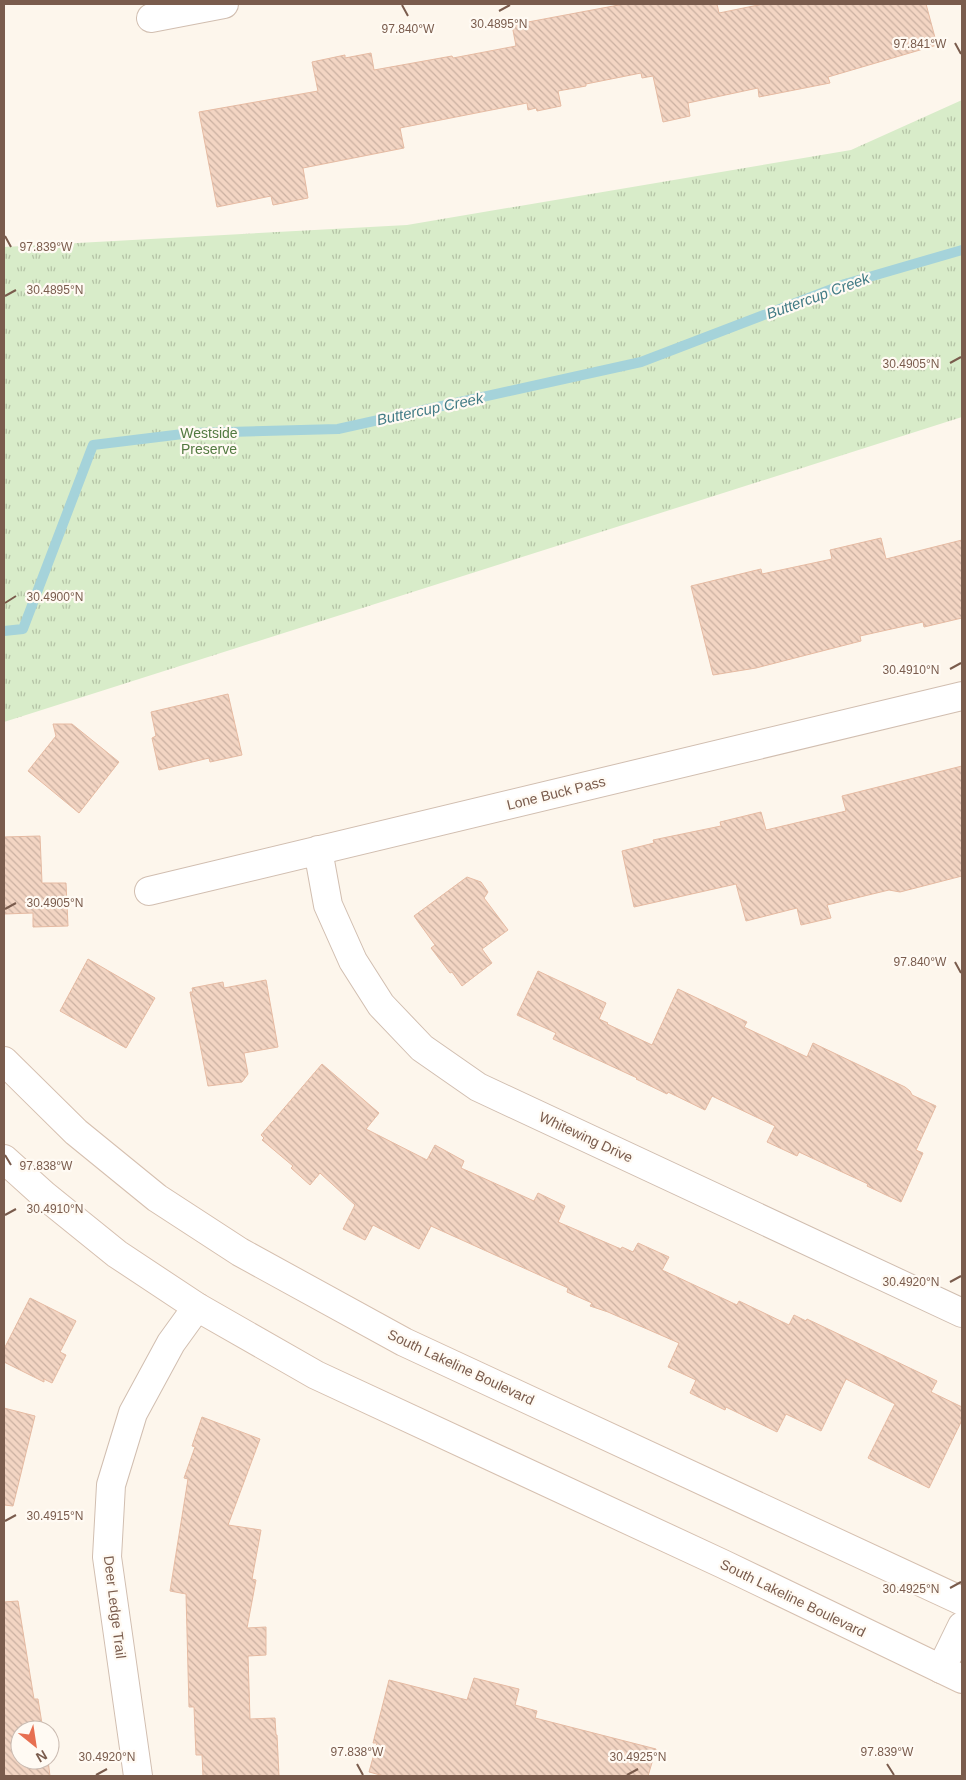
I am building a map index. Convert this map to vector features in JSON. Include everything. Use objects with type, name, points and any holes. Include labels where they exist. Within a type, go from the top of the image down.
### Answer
[{"type":"street","points":[[151,18],[224,4]]},
{"type":"street","name":"Lone Buck Pass","points":[[149,891],[962,696]]},
{"type":"street","name":"Whitewing Drive","points":[[318,850],[328,905],[353,961],[381,1006],[422,1048],[478,1087],[962,1313]]},
{"type":"street","name":"South Lakeline Boulevard","points":[[4,1061],[76,1132],[156,1198],[240,1252],[404,1342],[962,1601]]},
{"type":"street","name":"South Lakeline Boulevard","points":[[4,1159],[44,1195],[117,1254],[197,1307],[316,1375],[723,1564],[952,1674]]},
{"type":"street","name":"Deer Ledge Trail","points":[[138,1776],[107,1557],[111,1485],[133,1413],[171,1343],[197,1307]]},
{"type":"street","points":[[952,1674],[962,1626]]},
{"type":"green space","name":"Westside Preserve","points":[[962,100],[962,417],[4,722],[4,247],[407,225],[851,150]]},
{"type":"building","points":[[624,4],[717,4],[719,13],[763,4],[926,4],[937,45],[828,77],[830,83],[759,97],[758,88],[688,103],[690,116],[663,122],[653,76],[642,78],[641,73],[586,84],[586,86],[558,91],[561,106],[537,111],[536,108],[528,110],[527,103],[400,128],[404,148],[303,168],[308,198],[273,205],[271,196],[217,207],[199,112],[318,91],[312,62],[345,55],[345,58],[371,53],[374,70],[452,56],[453,58],[516,46],[512,25]]},
{"type":"building","points":[[881,538],[886,559],[962,540],[962,618],[924,627],[923,622],[860,636],[861,641],[756,668],[713,675],[691,586],[761,569],[762,574],[832,559],[830,550]]},
{"type":"building","points":[[228,694],[242,755],[210,762],[209,758],[159,770],[152,738],[156,736],[151,712]]},
{"type":"building","points":[[53,724],[72,724],[119,762],[79,813],[28,771],[56,736]]},
{"type":"building","points":[[962,766],[962,876],[900,892],[889,890],[827,905],[831,918],[801,925],[797,908],[746,921],[736,884],[634,907],[622,851],[654,843],[653,840],[721,826],[720,822],[761,812],[766,830],[846,811],[842,796]]},
{"type":"building","points":[[40,836],[42,883],[66,883],[68,926],[33,927],[33,913],[4,914],[4,837]]},
{"type":"building","points":[[467,877],[481,882],[488,892],[484,898],[508,930],[482,949],[492,963],[462,986],[431,948],[435,945],[414,916]]},
{"type":"building","points":[[88,959],[155,998],[126,1048],[60,1011]]},
{"type":"building","points":[[538,971],[606,1003],[599,1019],[652,1045],[678,989],[747,1022],[744,1027],[807,1057],[813,1043],[905,1087],[912,1095],[936,1106],[916,1150],[923,1153],[901,1202],[867,1186],[868,1184],[799,1152],[797,1156],[767,1142],[775,1126],[712,1096],[705,1110],[668,1092],[667,1094],[553,1039],[556,1033],[517,1015]]},
{"type":"building","points":[[266,980],[278,1047],[244,1053],[248,1074],[242,1082],[208,1086],[190,992],[193,992],[192,988],[223,982],[224,988]]},
{"type":"building","points":[[322,1064],[379,1113],[366,1129],[427,1160],[435,1145],[464,1161],[461,1168],[534,1201],[538,1193],[565,1206],[558,1222],[621,1249],[622,1247],[633,1252],[638,1243],[669,1257],[662,1270],[737,1305],[739,1301],[789,1325],[794,1315],[806,1321],[807,1319],[937,1381],[931,1392],[962,1407],[962,1420],[929,1488],[868,1458],[895,1404],[846,1379],[821,1431],[786,1414],[777,1432],[726,1407],[725,1410],[690,1393],[696,1380],[668,1367],[679,1343],[590,1306],[592,1303],[567,1292],[568,1288],[431,1226],[419,1249],[373,1225],[365,1240],[343,1229],[355,1205],[320,1173],[310,1185],[291,1168],[293,1166],[262,1140],[264,1138],[261,1135]]},
{"type":"building","points":[[30,1298],[76,1321],[60,1352],[66,1355],[52,1383],[44,1379],[44,1382],[4,1362],[4,1349]]},
{"type":"building","points":[[4,1408],[35,1416],[13,1506],[4,1505]]},
{"type":"building","points":[[202,1417],[260,1439],[228,1525],[261,1530],[252,1579],[256,1580],[247,1628],[266,1627],[266,1655],[248,1656],[250,1719],[275,1718],[279,1776],[203,1776],[202,1755],[196,1755],[194,1707],[189,1707],[186,1594],[170,1591],[188,1479],[184,1478],[195,1447],[192,1446]]},
{"type":"building","points":[[18,1601],[34,1699],[38,1699],[41,1720],[10,1720],[10,1770],[49,1770],[50,1776],[4,1776],[4,1602]]},
{"type":"building","points":[[474,1678],[519,1689],[515,1705],[537,1711],[535,1718],[656,1749],[648,1776],[384,1776],[369,1772],[377,1743],[373,1743],[389,1680],[467,1700]]},
{"type":"waterway","name":"Buttercup Creek","points":[[4,631],[23,629],[93,445],[191,433],[338,429],[641,362],[845,284],[962,250]]}]
